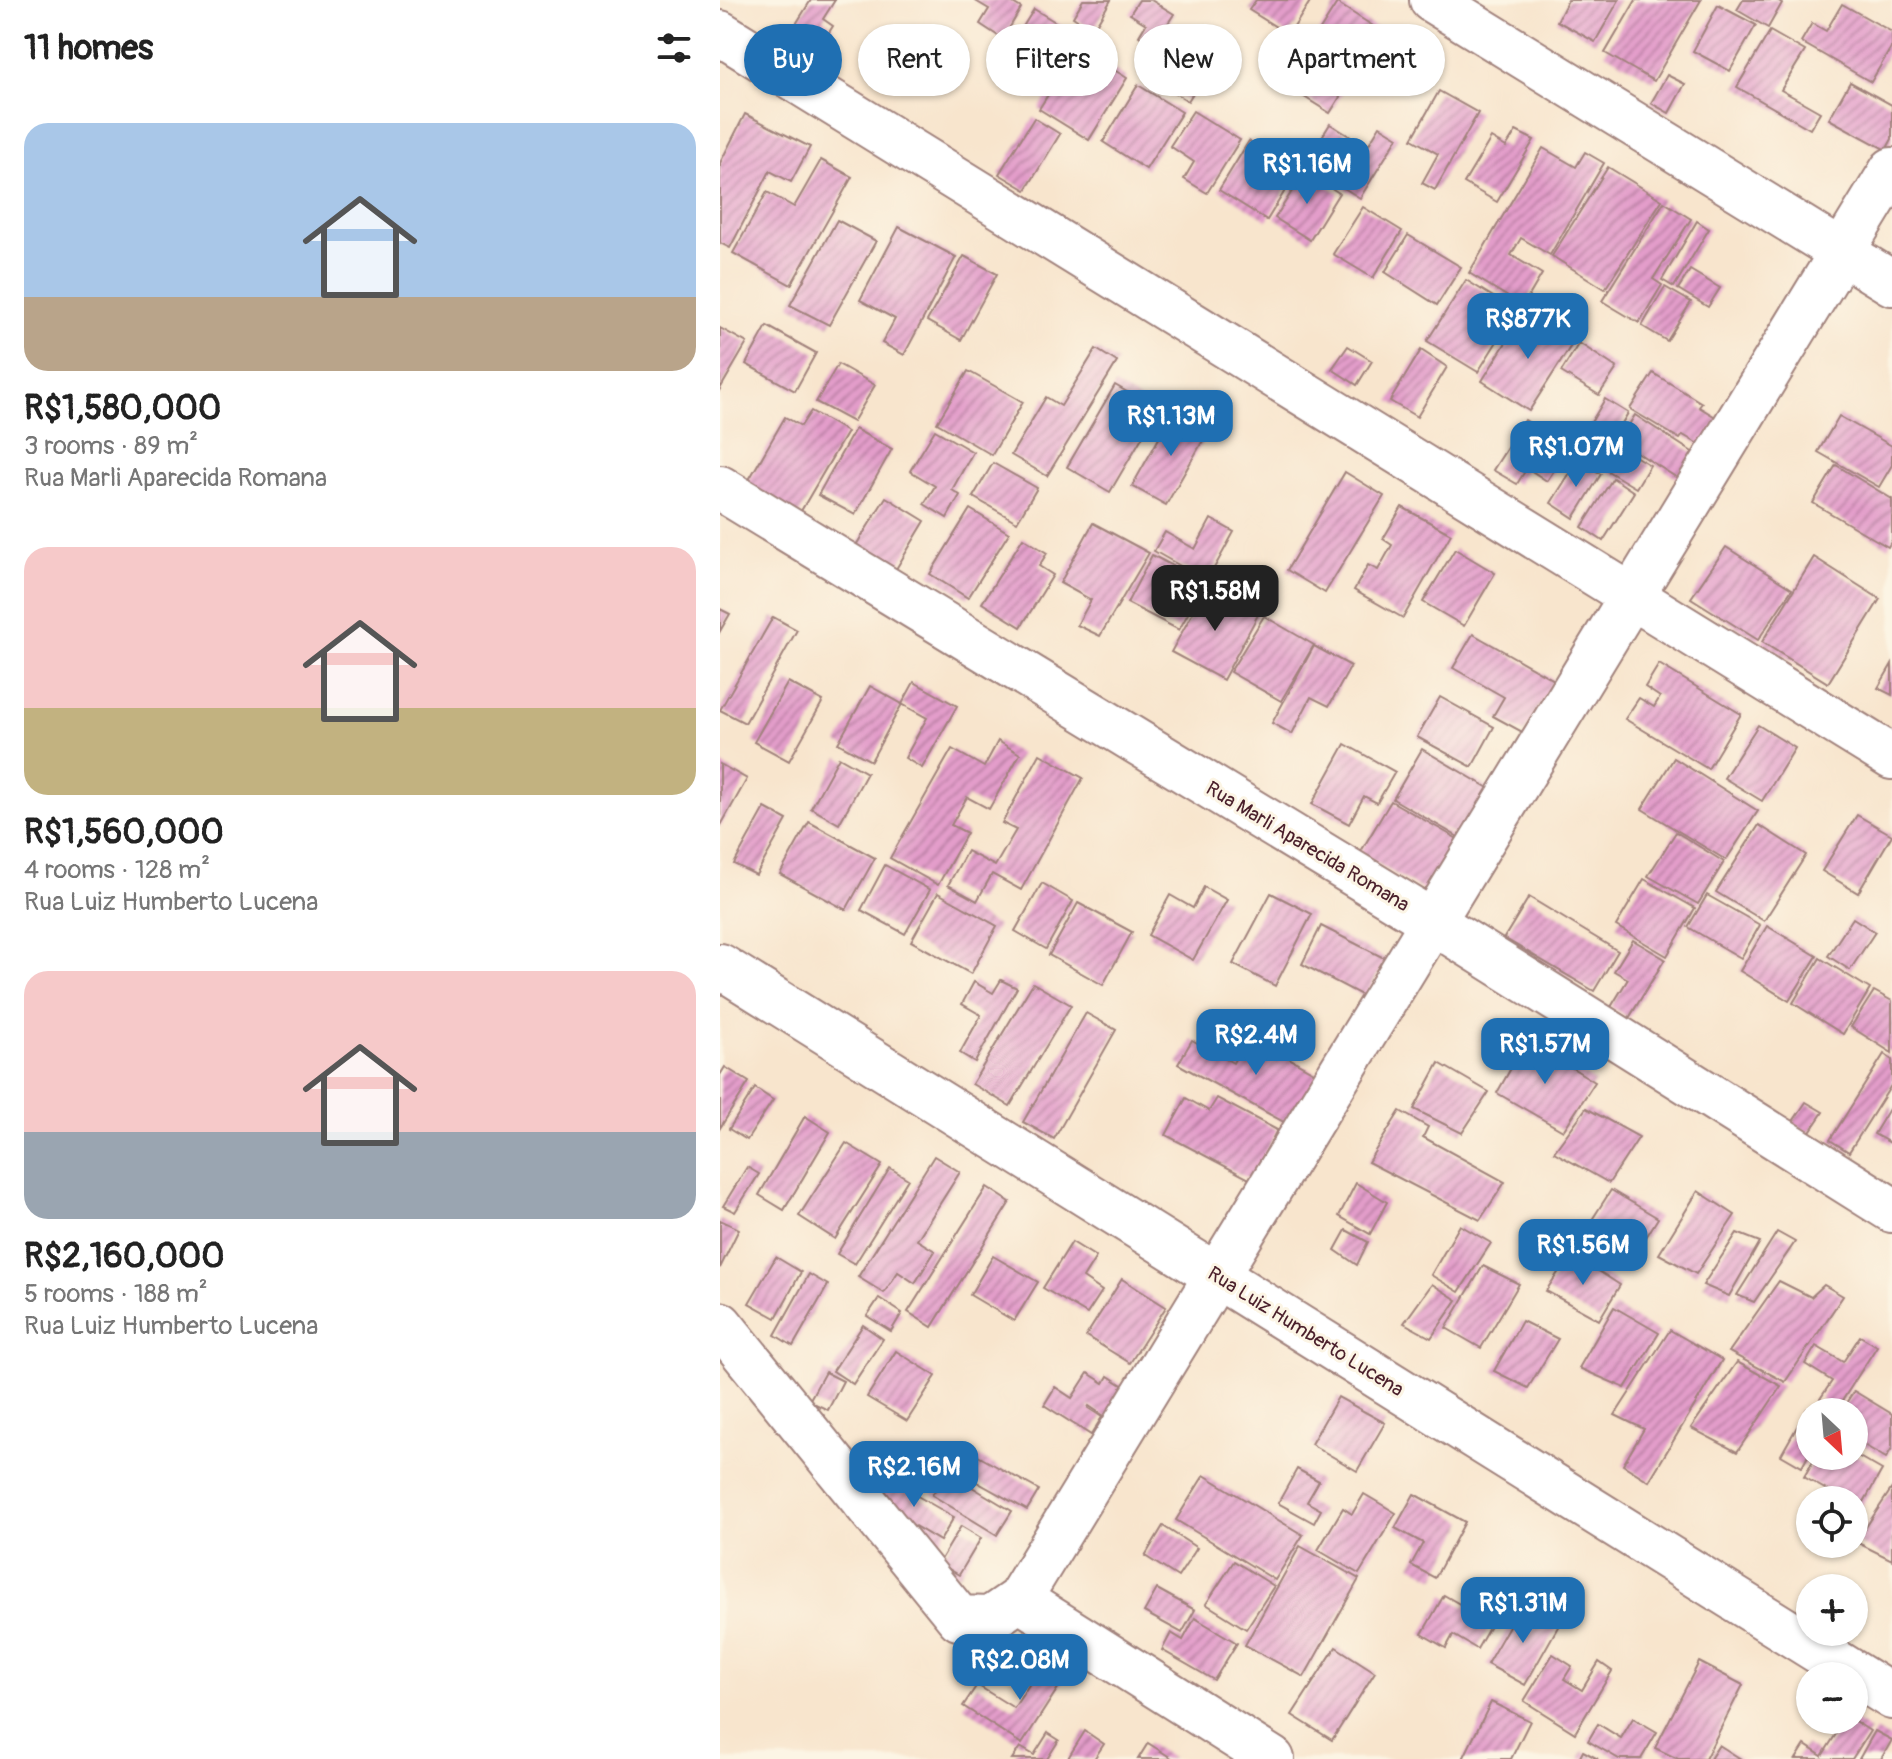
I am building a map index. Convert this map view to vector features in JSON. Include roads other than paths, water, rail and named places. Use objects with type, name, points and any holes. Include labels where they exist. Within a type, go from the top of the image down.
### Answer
[{"type":"street","points":[[1432,0],[1892,283]]},
{"type":"street","points":[[720,33],[1892,757]]},
{"type":"street","points":[[720,1324],[959,1618],[990,1619],[1019,1599],[1892,170]]},
{"type":"street","name":"Rua Marli Aparecida Romana","points":[[720,488],[1433,922],[1892,1210]]},
{"type":"street","name":"Rua Luiz Humberto Lucena","points":[[720,966],[1892,1697]]},
{"type":"street","points":[[1019,1599],[1272,1759]]}]
